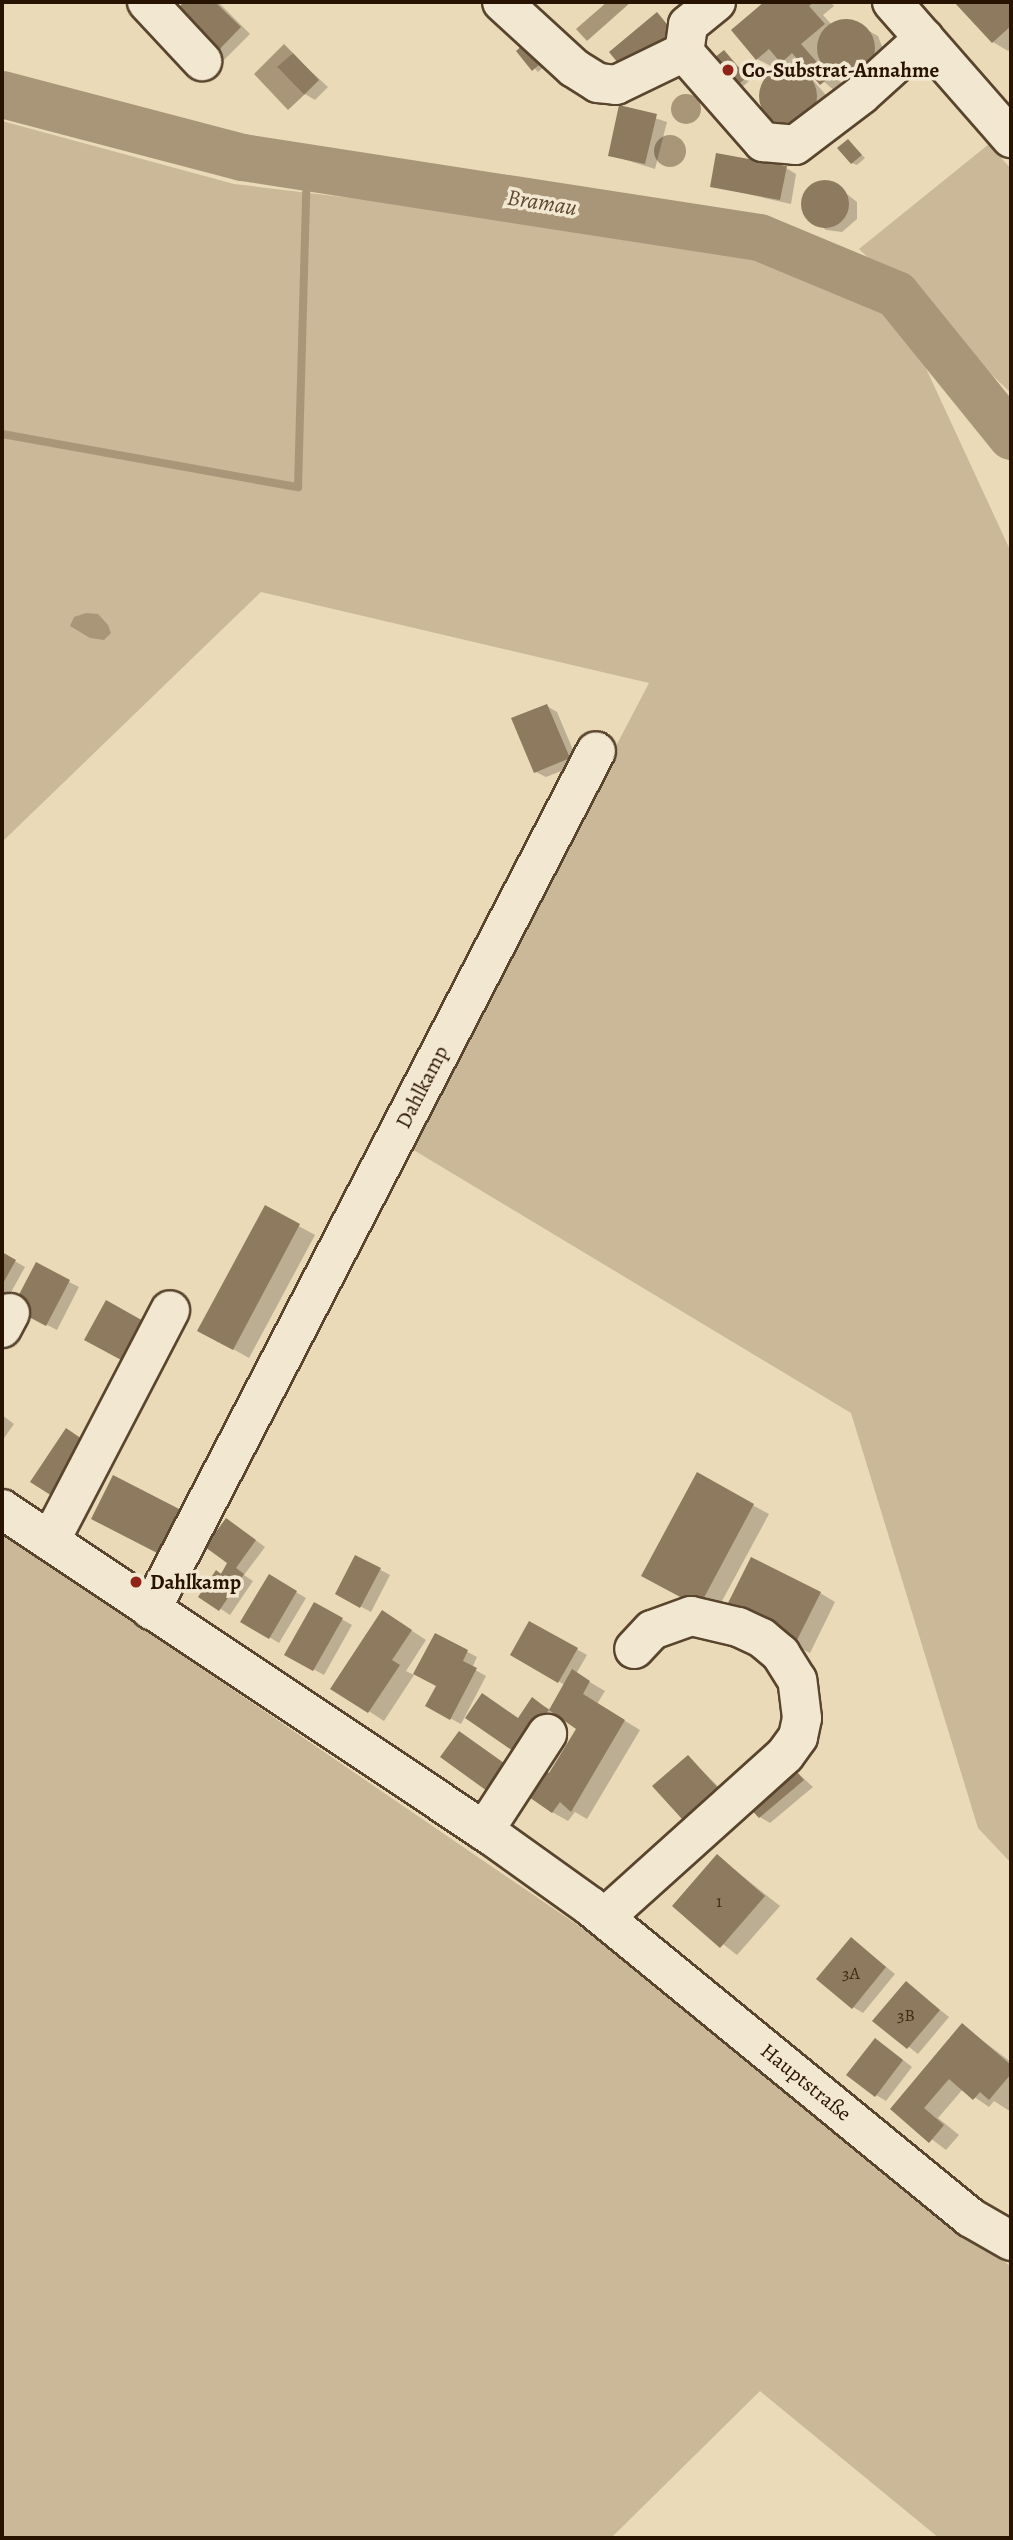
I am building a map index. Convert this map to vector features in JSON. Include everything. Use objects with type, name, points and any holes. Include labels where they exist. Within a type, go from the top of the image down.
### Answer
[{"type":"street","points":[[502,2],[574,68],[598,83],[616,85],[684,52]]},
{"type":"street","points":[[716,2],[688,25],[684,52],[763,142],[795,145],[861,95],[924,38]]},
{"type":"street","points":[[892,2],[1011,138]]},
{"type":"street","points":[[152,4],[202,61]]},
{"type":"street","name":"Dahlkamp","points":[[151,1610],[596,751]]},
{"type":"street","points":[[50,1541],[170,1310]]},
{"type":"street","points":[[2,1509],[484,1831],[605,1917],[785,1755],[798,1737],[802,1718],[797,1680],[781,1654],[762,1638],[738,1628],[691,1616],[652,1630],[634,1649]]},
{"type":"street","points":[[484,1831],[547,1734]]},
{"type":"street","name":"Hauptstraße","points":[[605,1917],[971,2218],[1011,2241]]},
{"type":"shaded area","points":[[607,2],[631,2],[587,41],[576,29]]},
{"type":"shaded area","points":[[284,44],[293,53],[278,68],[304,95],[288,110],[254,74]]},
{"type":"shaded area","points":[[686,94],[692,95],[700,103],[700,115],[692,123],[686,124],[680,123],[672,115],[671,109],[672,103],[680,95]]},
{"type":"shaded area","points":[[2,121],[234,184],[755,246],[893,297],[1011,552],[1011,1863],[978,1828],[851,1413],[407,1146],[649,683],[261,592],[2,842]]},
{"type":"shaded area","points":[[670,135],[682,139],[686,151],[682,163],[670,167],[658,163],[654,151],[658,139]]},
{"type":"shaded area","points":[[989,144],[1011,169],[1011,393],[859,249]]},
{"type":"shaded area","points":[[86,613],[98,614],[108,625],[111,633],[104,640],[90,638],[70,626],[74,617]]},
{"type":"shaded area","points":[[2,1532],[636,1965],[956,2233],[1011,2266],[1011,2538],[939,2538],[760,2391],[611,2538],[2,2538]]},
{"type":"building","points":[[184,2],[215,2],[241,27],[213,56],[171,15]]},
{"type":"building","points":[[764,2],[814,2],[809,6],[825,24],[801,44],[830,77],[820,85],[792,53],[781,63],[769,49],[756,60],[731,30]]},
{"type":"building","points":[[954,2],[1011,2],[1011,26],[992,43]]},
{"type":"building","points":[[657,12],[675,34],[627,74],[609,52]]},
{"type":"building","points":[[840,19],[852,19],[867,27],[875,42],[875,54],[867,69],[852,77],[840,77],[825,69],[817,54],[817,42],[825,27]]},
{"type":"building","points":[[533,36],[550,55],[532,71],[516,51]]},
{"type":"building","name":"Co-Substrat-Annahme","points":[[724,50],[747,77],[732,90],[709,62]]},
{"type":"building","points":[[293,53],[319,80],[304,95],[277,67]]},
{"type":"building","points":[[788,67],[804,72],[812,80],[817,96],[812,112],[804,120],[788,125],[772,120],[764,112],[759,96],[764,80],[772,72]]},
{"type":"building","points":[[619,105],[657,114],[645,164],[608,156]]},
{"type":"building","points":[[848,139],[862,155],[851,164],[837,148]]},
{"type":"building","points":[[716,153],[787,166],[780,200],[710,187]]},
{"type":"building","points":[[825,180],[842,187],[849,204],[842,221],[825,228],[808,221],[801,204],[808,187]]},
{"type":"building","points":[[547,704],[570,758],[534,773],[511,718]]},
{"type":"building","points":[[265,1205],[300,1224],[233,1350],[197,1331]]},
{"type":"building","points":[[2,1252],[16,1260],[2,1285]]},
{"type":"building","points":[[36,1262],[70,1280],[46,1326],[12,1308]]},
{"type":"building","points":[[106,1300],[145,1322],[123,1361],[84,1340]]},
{"type":"building","points":[[66,1428],[95,1448],[60,1501],[30,1482]]},
{"type":"building","points":[[697,1472],[754,1504],[699,1607],[641,1576]]},
{"type":"building","points":[[113,1475],[185,1512],[163,1556],[91,1519]]},
{"type":"building","points":[[226,1518],[256,1540],[236,1568],[244,1574],[219,1611],[198,1597],[216,1570],[221,1574],[227,1563],[205,1547]]},
{"type":"building","points":[[355,1555],[381,1568],[360,1608],[335,1594]]},
{"type":"building","points":[[751,1557],[821,1592],[794,1646],[724,1611]]},
{"type":"building","points":[[269,1574],[297,1591],[269,1639],[240,1622]]},
{"type":"building","points":[[314,1602],[343,1618],[313,1671],[284,1655]]},
{"type":"building","points":[[382,1610],[412,1630],[392,1660],[400,1665],[368,1713],[330,1689]]},
{"type":"building","points":[[529,1621],[578,1648],[558,1683],[510,1655]]},
{"type":"building","points":[[435,1633],[468,1650],[463,1661],[477,1668],[450,1720],[425,1706],[436,1686],[413,1674]]},
{"type":"building","points":[[572,1669],[590,1681],[583,1694],[625,1720],[571,1812],[560,1802],[552,1813],[516,1788],[534,1762],[549,1773],[576,1729],[549,1710]]},
{"type":"building","points":[[482,1693],[518,1718],[532,1697],[549,1710],[513,1751],[465,1718]]},
{"type":"building","points":[[459,1731],[514,1770],[494,1796],[440,1757]]},
{"type":"building","points":[[688,1755],[717,1787],[682,1819],[652,1786]]},
{"type":"building","points":[[790,1764],[804,1780],[759,1818],[745,1803]]},
{"type":"building","points":[[717,1854],[765,1896],[720,1948],[672,1906]]},
{"type":"building","points":[[851,1937],[886,1967],[852,2009],[816,1979]]},
{"type":"building","points":[[906,1981],[940,2010],[907,2049],[872,2021]]},
{"type":"building","points":[[962,2023],[1011,2065],[1011,2074],[989,2100],[980,2092],[973,2100],[949,2079],[924,2108],[944,2125],[929,2143],[890,2109]]},
{"type":"building","points":[[875,2038],[903,2060],[875,2097],[846,2075]]},
{"type":"waterway","name":"Bramau","points":[[2,94],[242,157],[759,237],[896,294],[1011,436]]},
{"type":"waterway","points":[[2,434],[298,487],[307,167]]},
{"type":"place","name":"Co-Substrat-Annahme","points":[[728,70]]},
{"type":"place","name":"Dahlkamp","points":[[136,1582]]}]
